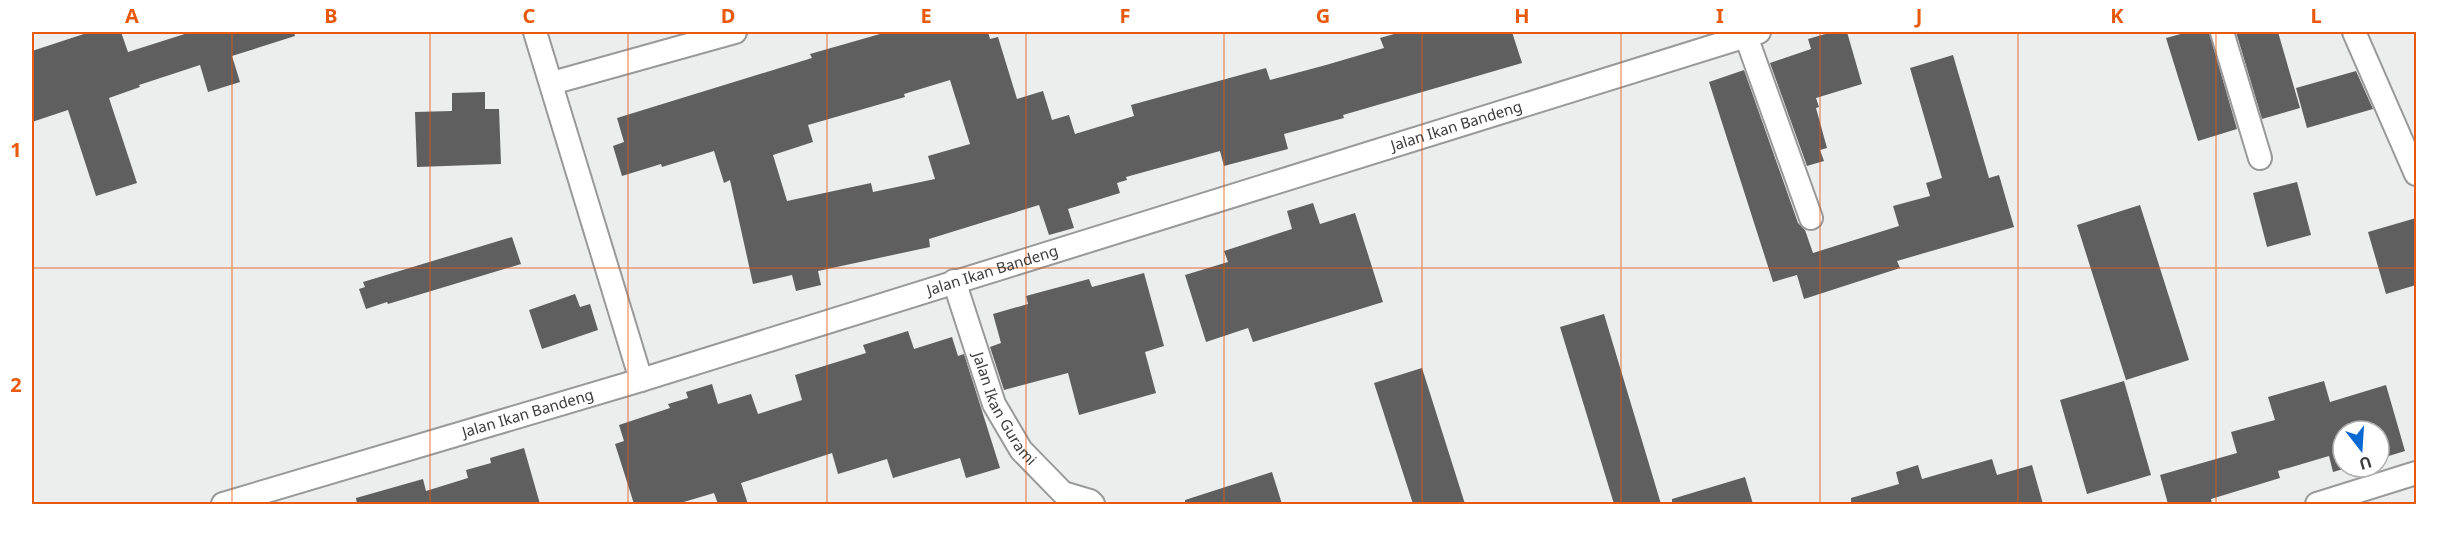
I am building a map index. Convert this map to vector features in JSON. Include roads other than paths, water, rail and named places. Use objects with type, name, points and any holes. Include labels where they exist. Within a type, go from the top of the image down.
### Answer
[{"type":"street","points":[[535,32],[641,380]]},
{"type":"street","points":[[552,83],[735,32]]},
{"type":"street","points":[[2222,32],[2260,158]]},
{"type":"street","points":[[2354,32],[2416,174]]},
{"type":"street","points":[[1753,34],[1811,218]]},
{"type":"street","name":"Jalan Ikan Bandeng","points":[[223,504],[641,380],[1753,34]]},
{"type":"street","name":"Jalan Ikan Gurami","points":[[954,281],[994,404],[1022,450],[1063,493],[1093,504]]},
{"type":"street","points":[[2317,504],[2416,473]]}]
